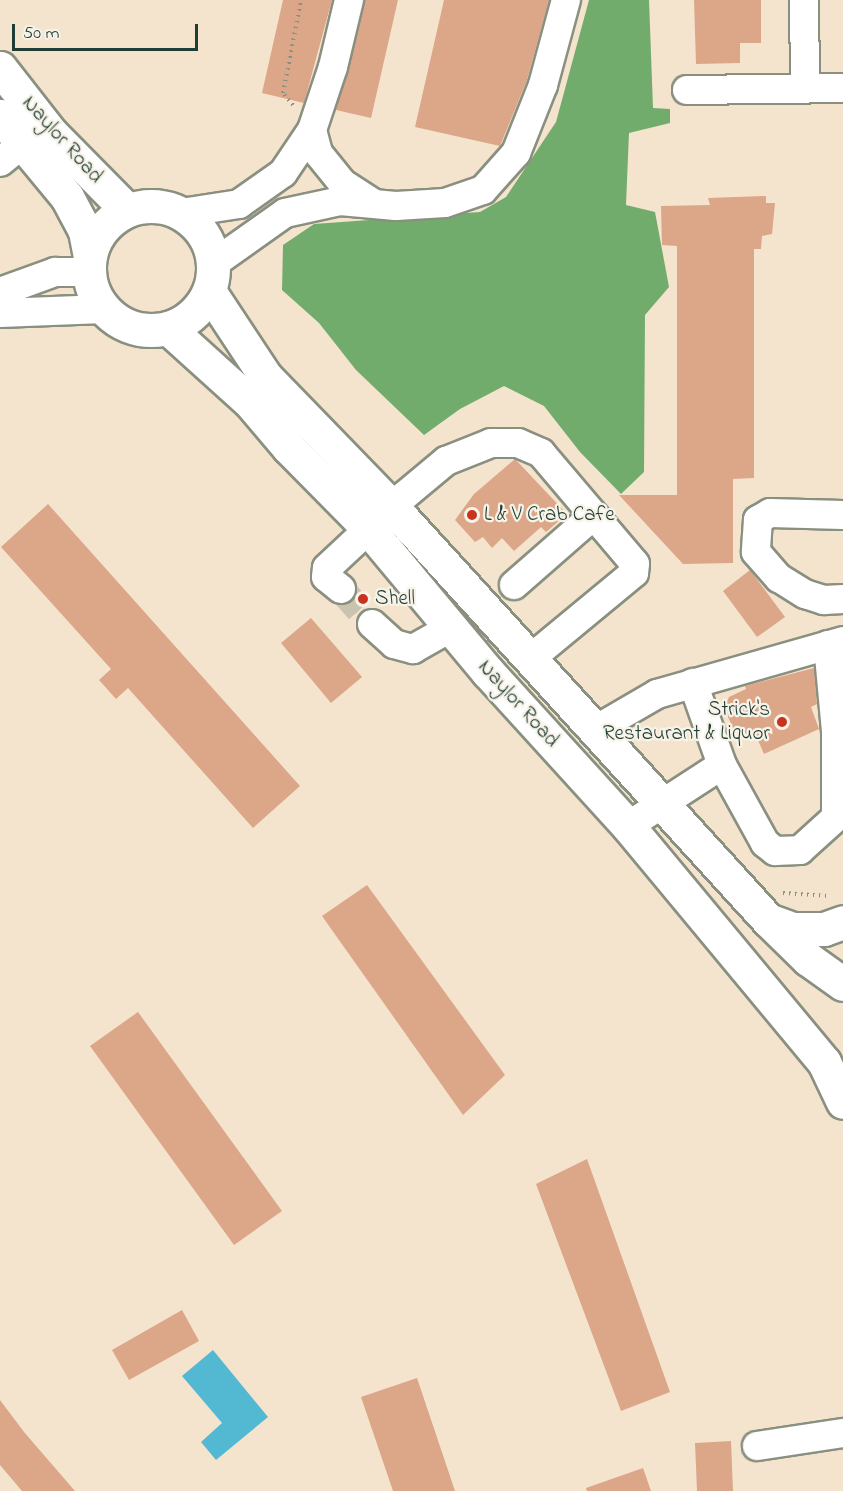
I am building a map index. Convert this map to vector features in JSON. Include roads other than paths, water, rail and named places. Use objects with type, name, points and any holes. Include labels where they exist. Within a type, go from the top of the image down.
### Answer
[{"type":"main road","name":"Naylor Road","points":[[0,68],[51,133],[127,210]]},
{"type":"main road","name":"Naylor Road","points":[[0,116],[12,152],[67,196],[85,231],[89,264]]},
{"type":"main road","points":[[144,206],[181,213],[197,226],[208,244],[211,277],[200,307],[168,328],[134,328],[104,309],[93,292],[89,264],[103,229],[127,210],[144,206]]},
{"type":"main road","name":"Naylor Road","points":[[211,277],[265,376],[380,517],[452,627],[628,826],[824,1062],[843,1102]]},
{"type":"main road","name":"Naylor Road","points":[[168,328],[250,402],[289,448],[380,517],[530,659],[768,920],[808,959],[843,984]]},
{"type":"main road","points":[[768,920],[793,929],[824,929],[839,909]]},
{"type":"street","points":[[181,213],[239,204],[283,173],[305,121],[333,67],[349,0]]},
{"type":"street","points":[[211,277],[285,213],[340,201],[396,206],[445,203],[483,190],[516,153],[543,85],[566,0]]},
{"type":"street","points":[[804,0],[805,88]]},
{"type":"street","points":[[687,90],[843,88]]},
{"type":"street","points":[[305,121],[318,153],[342,183],[371,202]]},
{"type":"street","points":[[0,292],[55,272],[89,264]]},
{"type":"street","points":[[0,313],[104,309]]},
{"type":"street","points":[[341,589],[326,577],[327,568],[380,517],[446,461],[491,443],[518,443],[541,453],[635,564],[634,573],[530,659]]},
{"type":"street","points":[[843,516],[770,513],[758,520],[756,552],[779,578],[805,594],[824,600],[843,599]]},
{"type":"street","points":[[514,585],[594,515]]},
{"type":"street","points":[[372,624],[394,644],[413,649],[452,627]]},
{"type":"street","points":[[595,730],[657,694],[693,683],[836,643],[836,732],[840,813],[800,849],[775,851],[765,843],[722,765],[693,683]]},
{"type":"street","points":[[628,826],[722,765]]},
{"type":"street","points":[[757,1446],[843,1433]]},
{"type":"water","points":[[213,1350],[268,1417],[216,1460],[201,1442],[222,1423],[182,1376]]},
{"type":"tunnel","points":[[341,589],[372,624]]},
{"type":"place","name":"L & V Crab Cafe","points":[[472,515]]},
{"type":"place","name":"Shell","points":[[363,599]]},
{"type":"place","name":"Strick's Restaurant & Liquor","points":[[782,722]]}]
